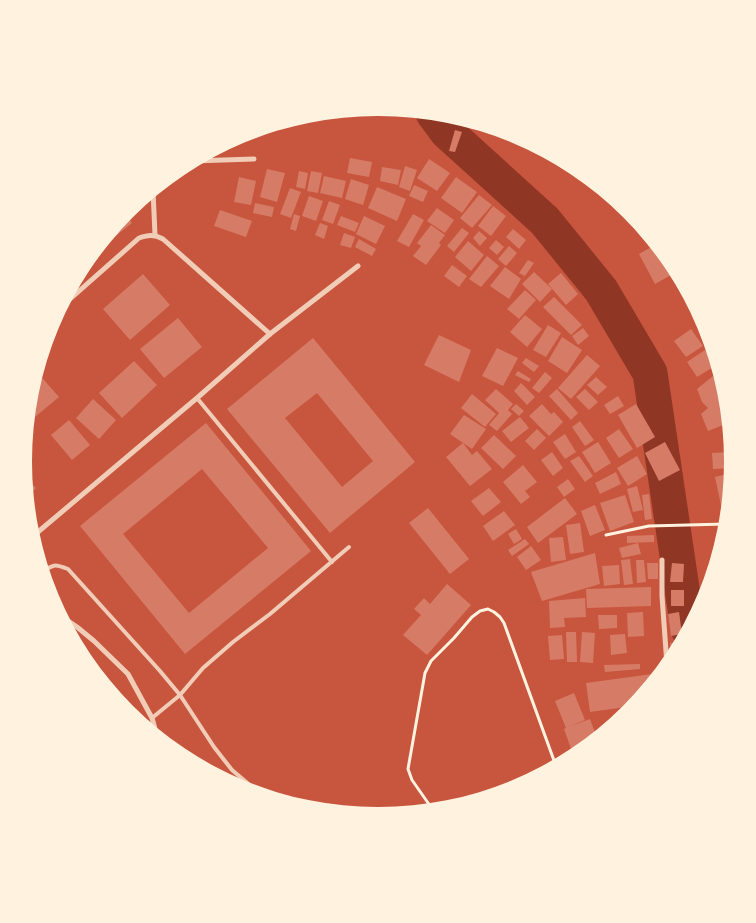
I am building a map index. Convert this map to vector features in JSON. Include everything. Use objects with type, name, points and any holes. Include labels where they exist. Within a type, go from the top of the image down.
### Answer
[{"type":"street","points":[[208,161],[254,159]]},
{"type":"street","points":[[154,199],[155,235]]},
{"type":"street","points":[[77,293],[139,238],[155,235],[163,239],[270,334]]},
{"type":"street","points":[[39,531],[270,334],[358,266]]},
{"type":"street","points":[[662,560],[662,596],[666,651]]},
{"type":"street","points":[[74,625],[94,641],[128,674],[153,724]]},
{"type":"lane","points":[[197,398],[332,562]]},
{"type":"lane","points":[[152,718],[180,695],[203,668],[232,642],[270,614],[349,547]]},
{"type":"lane","points":[[49,567],[57,565],[68,569],[160,670],[180,695],[214,747],[232,770],[244,780]]},
{"type":"path","points":[[606,535],[649,526],[718,524]]},
{"type":"path","points":[[428,803],[412,780],[408,769],[425,673],[431,661],[472,617],[480,611],[488,609],[494,612],[504,623],[554,759]]},
{"type":"building","points":[[455,130],[462,132],[455,152],[449,151]]},
{"type":"building","points":[[350,158],[372,162],[369,177],[347,173]]},
{"type":"building","points":[[429,159],[450,173],[437,191],[417,178]]},
{"type":"building","points":[[405,166],[417,170],[410,191],[399,187]]},
{"type":"building","points":[[382,167],[401,170],[398,185],[380,181]]},
{"type":"building","points":[[267,169],[285,173],[277,202],[260,197]]},
{"type":"building","points":[[299,171],[308,173],[305,189],[296,187]]},
{"type":"building","points":[[311,171],[322,173],[318,193],[307,191]]},
{"type":"building","points":[[324,176],[346,181],[342,198],[320,193]]},
{"type":"building","points":[[239,177],[256,181],[251,205],[234,202]]},
{"type":"building","points":[[456,177],[477,192],[462,213],[441,198]]},
{"type":"building","points":[[351,179],[369,185],[363,205],[345,199]]},
{"type":"building","points":[[414,185],[428,191],[423,202],[409,196]]},
{"type":"building","points":[[377,187],[406,199],[397,221],[368,208]]},
{"type":"building","points":[[290,188],[301,192],[291,218],[280,214]]},
{"type":"building","points":[[479,195],[492,205],[472,228],[460,218]]},
{"type":"building","points":[[309,196],[323,201],[316,221],[302,216]]},
{"type":"building","points":[[329,201],[340,205],[333,224],[322,220]]},
{"type":"building","points":[[255,203],[274,207],[272,217],[253,213]]},
{"type":"building","points":[[493,206],[506,216],[491,236],[478,226]]},
{"type":"building","points":[[437,208],[454,220],[445,233],[427,221]]},
{"type":"building","points":[[220,210],[252,221],[246,237],[214,226]]},
{"type":"building","points":[[294,214],[300,216],[296,231],[290,229]]},
{"type":"building","points":[[413,214],[424,220],[409,247],[397,241]]},
{"type":"building","points":[[341,216],[359,223],[355,232],[337,225]]},
{"type":"building","points":[[364,216],[385,226],[376,244],[356,234]]},
{"type":"building","points":[[130,221],[132,223],[118,235]]},
{"type":"building","points":[[320,223],[328,226],[324,239],[315,235]]},
{"type":"building","points":[[431,225],[445,235],[439,243],[441,245],[426,265],[413,256],[421,246],[417,243]]},
{"type":"building","points":[[462,228],[469,233],[454,252],[447,246]]},
{"type":"building","points":[[513,229],[526,240],[519,249],[506,237]]},
{"type":"building","points":[[479,231],[487,238],[480,246],[473,238]]},
{"type":"building","points":[[344,233],[355,237],[351,248],[340,245]]},
{"type":"building","points":[[359,239],[376,249],[372,256],[355,247]]},
{"type":"building","points":[[496,240],[504,247],[497,255],[489,248]]},
{"type":"building","points":[[468,241],[484,255],[471,271],[455,257]]},
{"type":"building","points":[[509,246],[517,253],[506,266],[498,259]]},
{"type":"building","points":[[650,248],[669,276],[655,284],[639,254]]},
{"type":"building","points":[[487,256],[499,266],[481,287],[469,279]]},
{"type":"building","points":[[528,260],[534,263],[525,276],[519,273]]},
{"type":"building","points":[[452,265],[467,276],[459,287],[444,276]]},
{"type":"building","points":[[505,267],[521,279],[509,299],[490,286]]},
{"type":"building","points":[[534,272],[552,289],[540,302],[522,284]]},
{"type":"building","points":[[561,273],[578,294],[566,305],[548,284]]},
{"type":"building","points":[[143,274],[170,305],[130,340],[103,309]]},
{"type":"building","points":[[525,290],[536,300],[519,319],[507,309]]},
{"type":"building","points":[[554,297],[582,325],[571,335],[543,307]]},
{"type":"building","points":[[525,315],[542,329],[527,347],[510,332]]},
{"type":"building","points":[[178,318],[202,347],[164,378],[140,349]]},
{"type":"building","points":[[548,325],[561,333],[546,357],[533,350]]},
{"type":"building","points":[[583,328],[589,336],[578,345],[572,336]]},
{"type":"building","points":[[691,329],[703,346],[686,357],[674,341]]},
{"type":"building","points":[[439,335],[471,350],[459,382],[424,365]]},
{"type":"building","points":[[562,337],[582,350],[567,373],[548,361]]},
{"type":"building","points":[[313,338],[415,462],[330,533],[227,409]],"holes":[[[317,393],[373,461],[342,487],[285,418]]]},
{"type":"building","points":[[497,348],[518,358],[503,386],[482,376]]},
{"type":"building","points":[[705,350],[711,369],[697,377],[687,362]]},
{"type":"building","points":[[587,355],[600,366],[571,399],[558,388]]},
{"type":"building","points":[[526,358],[539,366],[534,372],[522,363]]},
{"type":"building","points":[[134,361],[157,385],[122,418],[99,393]]},
{"type":"building","points":[[518,371],[531,379],[529,382],[515,375]]},
{"type":"building","points":[[545,372],[552,378],[539,393],[532,388]]},
{"type":"building","points":[[713,376],[722,425],[708,431],[701,414],[708,408],[702,402],[697,389]]},
{"type":"building","points":[[596,377],[607,387],[598,395],[587,385]]},
{"type":"building","points":[[43,378],[59,397],[35,417],[39,394]]},
{"type":"building","points":[[521,383],[535,397],[527,405],[514,391]]},
{"type":"building","points":[[496,389],[513,404],[508,410],[512,414],[497,431],[489,425],[499,413],[485,400]]},
{"type":"building","points":[[557,389],[578,413],[571,420],[549,396]]},
{"type":"building","points":[[585,389],[598,402],[589,410],[576,397]]},
{"type":"building","points":[[472,394],[496,414],[485,427],[461,408]]},
{"type":"building","points":[[618,396],[624,406],[610,414],[604,405]]},
{"type":"building","points":[[93,399],[116,420],[99,439],[76,418]]},
{"type":"building","points":[[516,404],[524,411],[519,416],[511,409]]},
{"type":"building","points":[[542,404],[551,414],[554,412],[563,422],[549,436],[529,416]]},
{"type":"building","points":[[636,404],[655,437],[637,448],[618,415]]},
{"type":"building","points":[[464,415],[486,429],[472,449],[450,434]]},
{"type":"building","points":[[520,417],[529,428],[511,442],[502,431]]},
{"type":"building","points":[[69,420],[90,445],[72,460],[51,435]]},
{"type":"building","points":[[580,421],[594,440],[585,446],[572,427]]},
{"type":"building","points":[[206,423],[311,551],[185,654],[80,526]],"holes":[[[202,469],[268,548],[189,613],[123,534]]]},
{"type":"building","points":[[537,429],[546,438],[534,450],[525,441]]},
{"type":"building","points":[[619,429],[633,449],[619,458],[606,438]]},
{"type":"building","points":[[565,434],[576,452],[565,459],[553,442]]},
{"type":"building","points":[[494,435],[516,456],[503,469],[481,448]]},
{"type":"building","points":[[598,442],[611,463],[595,473],[582,452]]},
{"type":"building","points":[[665,442],[680,470],[659,481],[645,453]]},
{"type":"building","points":[[463,443],[472,455],[477,451],[492,469],[470,486],[446,457]]},
{"type":"building","points":[[552,452],[563,468],[553,476],[541,460]]},
{"type":"building","points":[[724,452],[724,468],[713,469],[712,453]]},
{"type":"building","points":[[579,456],[593,476],[585,482],[570,461]]},
{"type":"building","points":[[637,456],[647,474],[628,486],[617,468]]},
{"type":"building","points":[[523,465],[537,482],[525,491],[530,497],[521,504],[503,482]]},
{"type":"building","points":[[616,472],[621,484],[600,494],[595,483]]},
{"type":"building","points":[[723,475],[721,506],[715,477]]},
{"type":"building","points":[[568,479],[575,489],[564,497],[557,487]]},
{"type":"building","points":[[637,486],[643,510],[633,512],[627,489]]},
{"type":"building","points":[[489,488],[501,502],[483,516],[471,501]]},
{"type":"building","points":[[649,494],[652,519],[645,520],[642,495]]},
{"type":"building","points":[[625,495],[634,522],[610,531],[600,503]]},
{"type":"building","points":[[565,498],[577,514],[538,543],[527,527]]},
{"type":"building","points":[[595,505],[605,530],[590,536],[581,511]]},
{"type":"building","points":[[428,508],[469,559],[450,574],[409,523]]},
{"type":"building","points":[[504,511],[515,525],[493,541],[483,526]]},
{"type":"building","points":[[580,523],[584,552],[570,554],[566,525]]},
{"type":"building","points":[[516,529],[522,539],[514,544],[508,534]]},
{"type":"building","points":[[654,535],[654,542],[627,543],[627,536]]},
{"type":"building","points":[[563,537],[566,560],[551,562],[549,538]]},
{"type":"building","points":[[525,539],[529,544],[512,556],[508,550]]},
{"type":"building","points":[[638,543],[641,554],[622,558],[619,548]]},
{"type":"building","points":[[531,546],[541,560],[526,570],[517,557]]},
{"type":"building","points":[[595,553],[600,584],[542,601],[531,572]]},
{"type":"building","points":[[630,559],[633,584],[624,585],[621,560]]},
{"type":"building","points":[[636,560],[644,560],[646,582],[637,583]]},
{"type":"building","points":[[647,563],[658,563],[658,579],[648,579]]},
{"type":"building","points":[[672,563],[684,564],[683,582],[670,582]]},
{"type":"building","points":[[619,565],[620,584],[604,586],[602,566]]},
{"type":"building","points":[[447,584],[471,605],[427,655],[403,635],[421,615],[414,609],[424,598],[430,604]]},
{"type":"building","points":[[651,587],[651,606],[587,608],[586,589]]},
{"type":"building","points":[[671,590],[684,590],[684,606],[671,606]]},
{"type":"building","points":[[585,598],[586,617],[564,618],[565,627],[550,628],[549,601]]},
{"type":"building","points":[[643,612],[644,636],[628,637],[627,613]]},
{"type":"building","points":[[679,612],[681,627],[676,635],[671,636],[668,614]]},
{"type":"building","points":[[598,615],[617,615],[617,628],[599,629]]},
{"type":"building","points":[[566,632],[576,632],[577,662],[567,662]]},
{"type":"building","points":[[582,632],[595,633],[593,663],[580,662]]},
{"type":"building","points":[[625,634],[627,653],[611,655],[610,635]]},
{"type":"building","points":[[562,635],[564,659],[550,660],[548,636]]},
{"type":"building","points":[[640,664],[640,669],[605,672],[604,665]]},
{"type":"building","points":[[650,674],[620,708],[590,712],[586,683]]},
{"type":"building","points":[[574,693],[585,720],[568,727],[590,719],[594,731],[571,748],[564,729],[566,728],[555,701]]},
{"type":"waterway","points":[[440,122],[447,132],[545,221],[601,290],[650,373],[686,617]]}]
